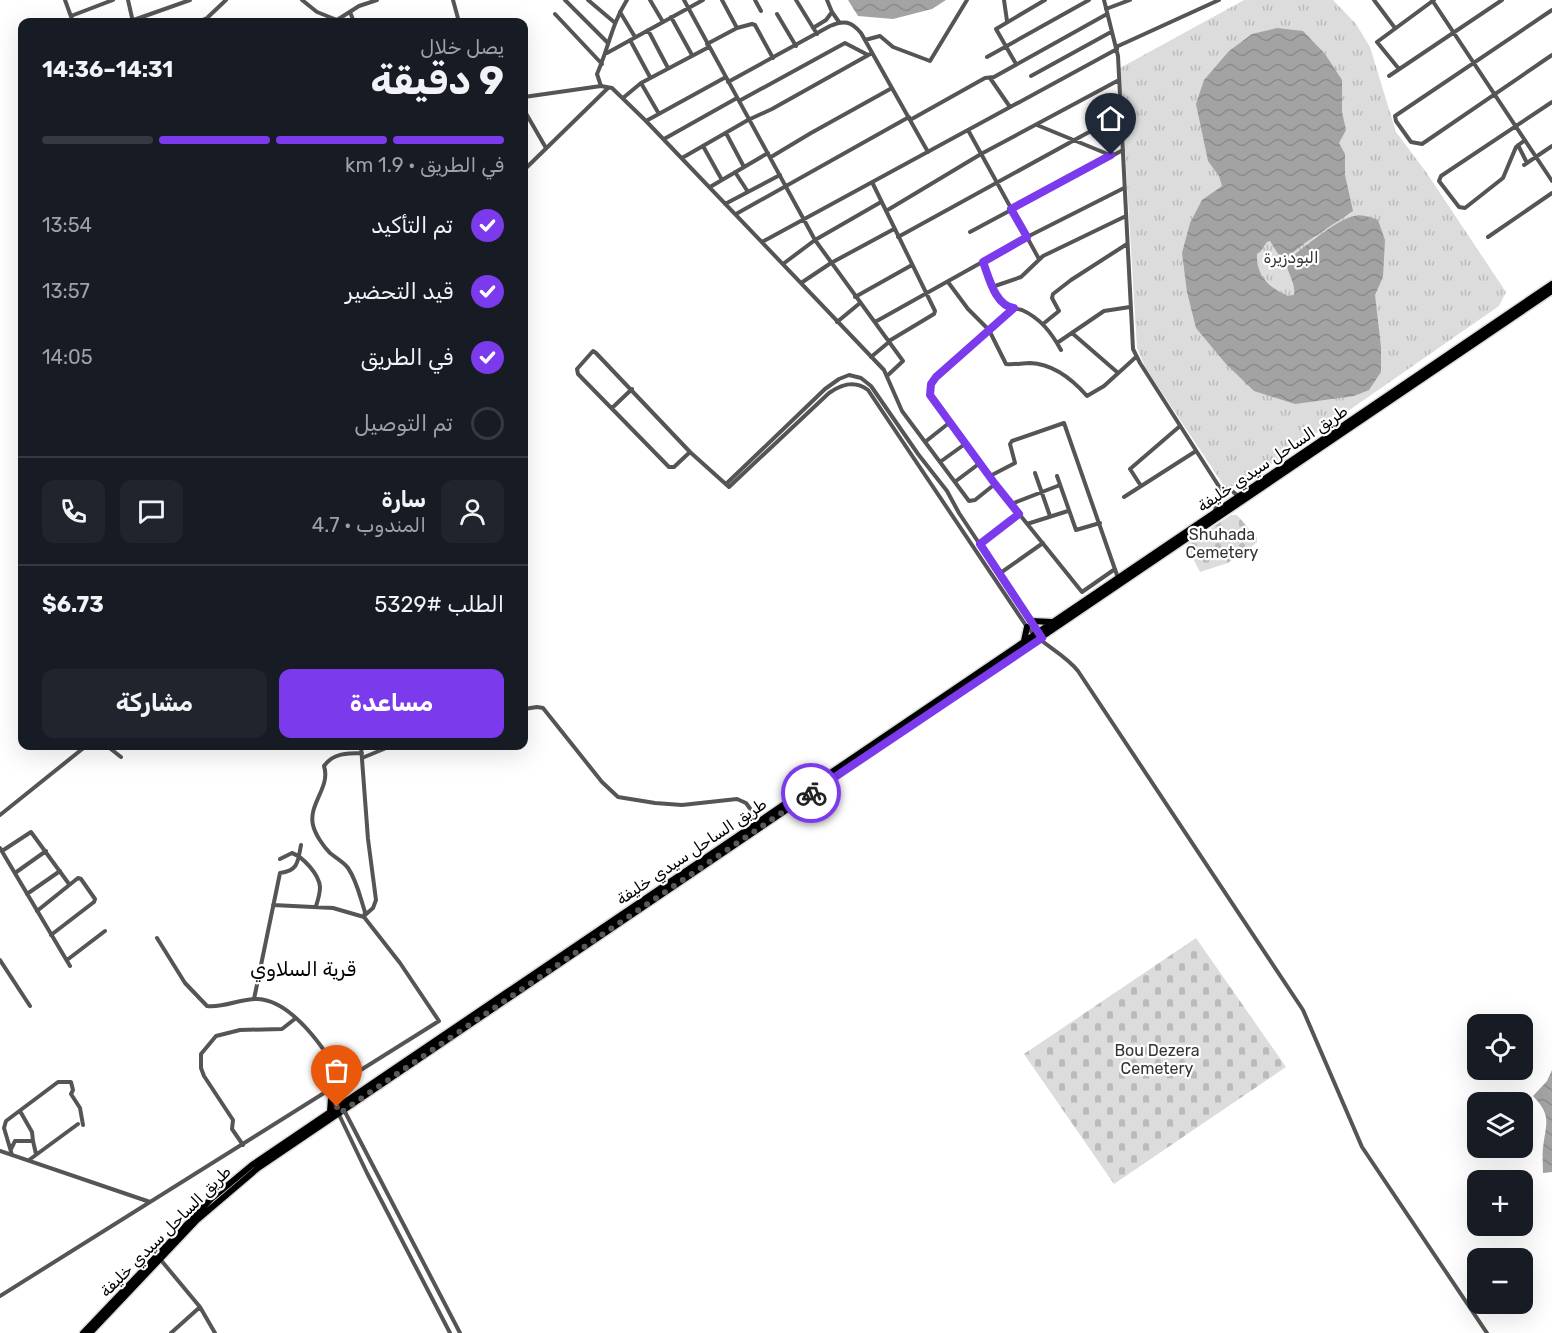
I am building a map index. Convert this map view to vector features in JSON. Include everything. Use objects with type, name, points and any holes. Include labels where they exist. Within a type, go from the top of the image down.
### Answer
[{"type":"highway","name":"طريق الساحل سيدي خليفة","points":[[83,1333],[168,1242],[227,1184],[1023,642],[1039,638],[1053,622],[1552,284]]},
{"type":"highway","points":[[90,1333],[197,1220],[258,1168],[341,1107],[1552,291]]},
{"type":"highway","points":[[1023,642],[1029,624],[1053,622]]},
{"type":"highway","points":[[331,1095],[341,1107]]},
{"type":"highway","points":[[330,1112],[331,1095]]},
{"type":"street","points":[[64,0],[71,16],[113,0]]},
{"type":"street","points":[[128,0],[130,18]]},
{"type":"street","points":[[142,18],[190,0]]},
{"type":"street","points":[[210,18],[226,0]]},
{"type":"street","points":[[302,0],[317,12],[330,18]]},
{"type":"street","points":[[342,18],[377,0]]},
{"type":"street","points":[[453,0],[458,18]]},
{"type":"street","points":[[565,0],[608,43]]},
{"type":"street","points":[[588,0],[614,22]]},
{"type":"street","points":[[601,86],[597,74],[607,53],[614,22],[627,0]]},
{"type":"street","points":[[650,0],[663,22]]},
{"type":"street","points":[[684,0],[815,240],[903,362],[887,376]]},
{"type":"street","points":[[607,53],[703,0]]},
{"type":"street","points":[[722,0],[737,28]]},
{"type":"street","points":[[755,0],[761,11]]},
{"type":"street","points":[[796,0],[817,34]]},
{"type":"street","points":[[827,0],[839,22]]},
{"type":"street","points":[[865,40],[880,36],[893,47],[930,61],[967,0]]},
{"type":"street","points":[[1004,0],[1007,21]]},
{"type":"street","points":[[1016,64],[996,28],[1045,0]]},
{"type":"street","points":[[987,57],[1089,0]]},
{"type":"street","points":[[1104,0],[1117,48],[1132,345],[1136,357],[1220,488],[1215,513]]},
{"type":"street","points":[[735,214],[985,78],[990,78],[1016,64],[1130,0]]},
{"type":"street","points":[[762,242],[1117,48],[1209,2],[1219,0]]},
{"type":"street","points":[[1374,0],[1395,28]]},
{"type":"street","points":[[1399,69],[1377,44],[1378,40],[1432,0],[1552,181]]},
{"type":"street","points":[[1389,76],[1502,0]]},
{"type":"street","points":[[1552,10],[1395,116],[1396,121],[1411,142],[1422,144],[1552,56]]},
{"type":"street","points":[[620,11],[635,37]]},
{"type":"street","points":[[350,12],[352,18]]},
{"type":"street","points":[[813,28],[826,20],[832,12]]},
{"type":"street","points":[[555,14],[602,64]]},
{"type":"street","points":[[777,14],[796,46]]},
{"type":"street","points":[[671,17],[692,55]]},
{"type":"street","points":[[728,82],[839,22],[848,22],[854,25],[865,40],[870,54],[928,152]]},
{"type":"street","points":[[623,98],[641,82],[749,23],[756,26],[773,58]]},
{"type":"street","points":[[648,30],[669,68]]},
{"type":"street","points":[[1031,76],[1112,32]]},
{"type":"street","points":[[630,40],[651,77]]},
{"type":"street","points":[[664,140],[845,43],[870,54]]},
{"type":"street","points":[[682,158],[870,54]]},
{"type":"street","points":[[646,121],[726,77]]},
{"type":"street","points":[[990,78],[1010,107]]},
{"type":"street","points":[[886,212],[981,154],[1119,80]]},
{"type":"street","points":[[641,82],[659,114]]},
{"type":"street","points":[[528,96],[601,86],[608,87],[623,98],[884,370],[902,411],[969,501],[995,484]]},
{"type":"street","points":[[528,166],[608,87]]},
{"type":"street","points":[[710,187],[892,88]]},
{"type":"street","points":[[1525,140],[1518,144],[1503,178],[1466,208],[1459,207],[1439,181],[1441,176],[1552,102]]},
{"type":"street","points":[[898,237],[1120,115]]},
{"type":"street","points":[[528,117],[546,148]]},
{"type":"street","points":[[1036,125],[1111,155]]},
{"type":"street","points":[[968,130],[1039,259]]},
{"type":"street","points":[[726,133],[744,167]]},
{"type":"street","points":[[1518,144],[1526,164],[1552,146]]},
{"type":"street","points":[[703,146],[722,180]]},
{"type":"street","points":[[970,232],[1123,150]]},
{"type":"street","points":[[735,172],[748,192]]},
{"type":"street","points":[[725,204],[780,175]]},
{"type":"street","points":[[871,357],[889,341],[934,314],[935,311],[872,182]]},
{"type":"street","points":[[875,322],[1027,237],[1124,188]]},
{"type":"street","points":[[1488,237],[1552,193]]},
{"type":"street","points":[[783,264],[815,240],[881,202]]},
{"type":"street","points":[[992,287],[1021,277],[1039,259],[1126,216]]},
{"type":"street","points":[[801,283],[831,263],[894,229]]},
{"type":"street","points":[[1043,324],[1059,311],[1052,298],[1053,294],[1127,244]]},
{"type":"street","points":[[983,262],[992,287],[1005,306],[1033,316],[1043,324],[1061,350]]},
{"type":"street","points":[[855,297],[912,265]]},
{"type":"street","points":[[948,282],[968,309],[989,330],[1006,364],[1034,363],[1052,368],[1070,379],[1087,396],[1104,386],[1136,357]]},
{"type":"street","points":[[837,322],[860,303]]},
{"type":"street","points":[[1057,343],[1104,311],[1130,307]]},
{"type":"street","points":[[1014,308],[931,384],[930,395],[964,444],[1087,599]]},
{"type":"street","points":[[1072,333],[1118,372]]},
{"type":"street","points":[[690,452],[674,467],[669,467],[577,372],[577,369],[593,351],[632,389],[690,452],[727,486]]},
{"type":"street","points":[[727,486],[825,389],[838,379],[849,375],[866,380],[930,474],[949,508],[1039,638],[1071,662],[1078,671],[1303,1010],[1362,1147],[1487,1333]]},
{"type":"street","points":[[727,486],[829,393],[840,386],[851,384],[866,388],[930,474],[947,491],[1029,624]]},
{"type":"street","points":[[612,408],[632,389]]},
{"type":"street","points":[[825,389],[829,393]]},
{"type":"street","points":[[925,442],[949,423]]},
{"type":"street","points":[[990,476],[1015,463],[1010,444],[1012,441],[1064,423],[1118,578]]},
{"type":"street","points":[[1141,486],[1130,469],[1180,426]]},
{"type":"street","points":[[940,462],[964,444]]},
{"type":"street","points":[[1124,497],[1196,451]]},
{"type":"street","points":[[956,482],[980,463]]},
{"type":"street","points":[[1035,473],[1050,516]]},
{"type":"street","points":[[1057,476],[1074,528],[1077,531],[1100,523]]},
{"type":"street","points":[[1011,504],[1060,485]]},
{"type":"street","points":[[1220,488],[1230,489],[1239,496]]},
{"type":"street","points":[[949,508],[954,505]]},
{"type":"street","points":[[1027,524],[1068,510]]},
{"type":"street","points":[[980,544],[1019,514]]},
{"type":"street","points":[[999,574],[1043,543]]},
{"type":"street","points":[[1082,592],[1115,568]]},
{"type":"street","points":[[528,708],[543,708],[602,782],[618,796],[682,805],[737,799],[746,803],[759,820]]},
{"type":"street","points":[[0,815],[81,750]]},
{"type":"street","points":[[112,750],[121,757]]},
{"type":"street","points":[[361,750],[368,839],[376,900],[373,909],[364,916]]},
{"type":"street","points":[[364,916],[365,912],[357,885],[347,866],[329,852],[320,839],[313,825],[312,814],[323,786],[326,770],[324,766],[329,759],[342,754],[362,756],[379,750]]},
{"type":"street","points":[[69,884],[31,832],[1,849],[70,966]]},
{"type":"street","points":[[254,999],[280,873],[296,865],[302,845]]},
{"type":"street","points":[[15,873],[46,851]]},
{"type":"street","points":[[280,859],[292,853],[313,870],[320,883],[316,906]]},
{"type":"street","points":[[27,894],[60,871]]},
{"type":"street","points":[[37,911],[69,884],[80,878],[95,901],[51,934]]},
{"type":"street","points":[[0,1296],[243,1145],[331,1095],[344,1081],[439,1021],[400,963],[364,916],[333,908],[273,905]]},
{"type":"street","points":[[67,960],[105,931]]},
{"type":"street","points":[[157,938],[185,983],[207,1006],[254,999],[268,1002],[296,1017],[311,1033],[344,1081]]},
{"type":"street","points":[[0,960],[30,1006]]},
{"type":"street","points":[[243,1145],[232,1129],[233,1120],[204,1076],[201,1068],[201,1054],[220,1033],[282,1029],[296,1017]]},
{"type":"street","points":[[12,1155],[4,1123],[58,1082],[71,1082],[73,1090],[71,1094],[80,1108],[83,1125]]},
{"type":"street","points":[[331,1095],[341,1107],[460,1333]]},
{"type":"street","points":[[341,1107],[367,1173],[450,1333]]},
{"type":"street","points":[[20,1111],[33,1132],[36,1154]]},
{"type":"street","points":[[28,1160],[78,1124]]},
{"type":"street","points":[[11,1149],[15,1142],[33,1141]]},
{"type":"street","points":[[0,1151],[151,1202]]},
{"type":"street","points":[[160,1258],[200,1307],[215,1333]]},
{"type":"street","points":[[171,1333],[200,1307]]},
{"type":"green space","name":"البودزيرة","points":[[1244,0],[1333,0],[1356,24],[1370,47],[1396,132],[1426,172],[1506,292],[1499,306],[1240,486],[1224,486],[1145,367],[1137,348],[1120,68]]},
{"type":"green space","name":"Shuhada Cemetery","points":[[1231,515],[1237,515],[1257,538],[1257,542],[1228,563],[1200,572],[1186,545]]},
{"type":"green space","name":"Bou Dezera Cemetery","points":[[1196,938],[1286,1067],[1114,1184],[1024,1054]]},
{"type":"water","points":[[848,0],[946,0],[932,9],[893,19],[858,16]]},
{"type":"water","points":[[1277,28],[1303,31],[1325,54],[1342,80],[1342,112],[1346,130],[1339,143],[1345,154],[1345,175],[1353,211],[1286,258],[1278,254],[1270,241],[1267,242],[1257,254],[1261,275],[1275,289],[1288,296],[1294,295],[1294,286],[1286,261],[1329,229],[1354,216],[1378,220],[1385,240],[1383,277],[1375,295],[1381,347],[1381,372],[1369,390],[1354,396],[1295,404],[1254,391],[1226,364],[1196,328],[1187,292],[1182,253],[1190,223],[1202,200],[1222,186],[1219,176],[1208,161],[1196,104],[1204,80],[1229,51],[1252,34]]},
{"type":"water","points":[[1552,1070],[1552,1172],[1543,1173],[1546,1120],[1543,1109],[1533,1096],[1547,1081]]},
{"type":"way so far","points":[[337,1107],[340,1113],[811,793]]},
{"type":"district","name":"قرية السلاوي","points":[[303,969]]},
{"type":"route","points":[[811,793],[1042,638],[980,544],[1019,514],[961,439],[930,395],[929,389],[936,377],[1014,308],[1008,308],[1003,304],[992,287],[983,262],[1027,237],[1011,209],[1111,155]]}]
